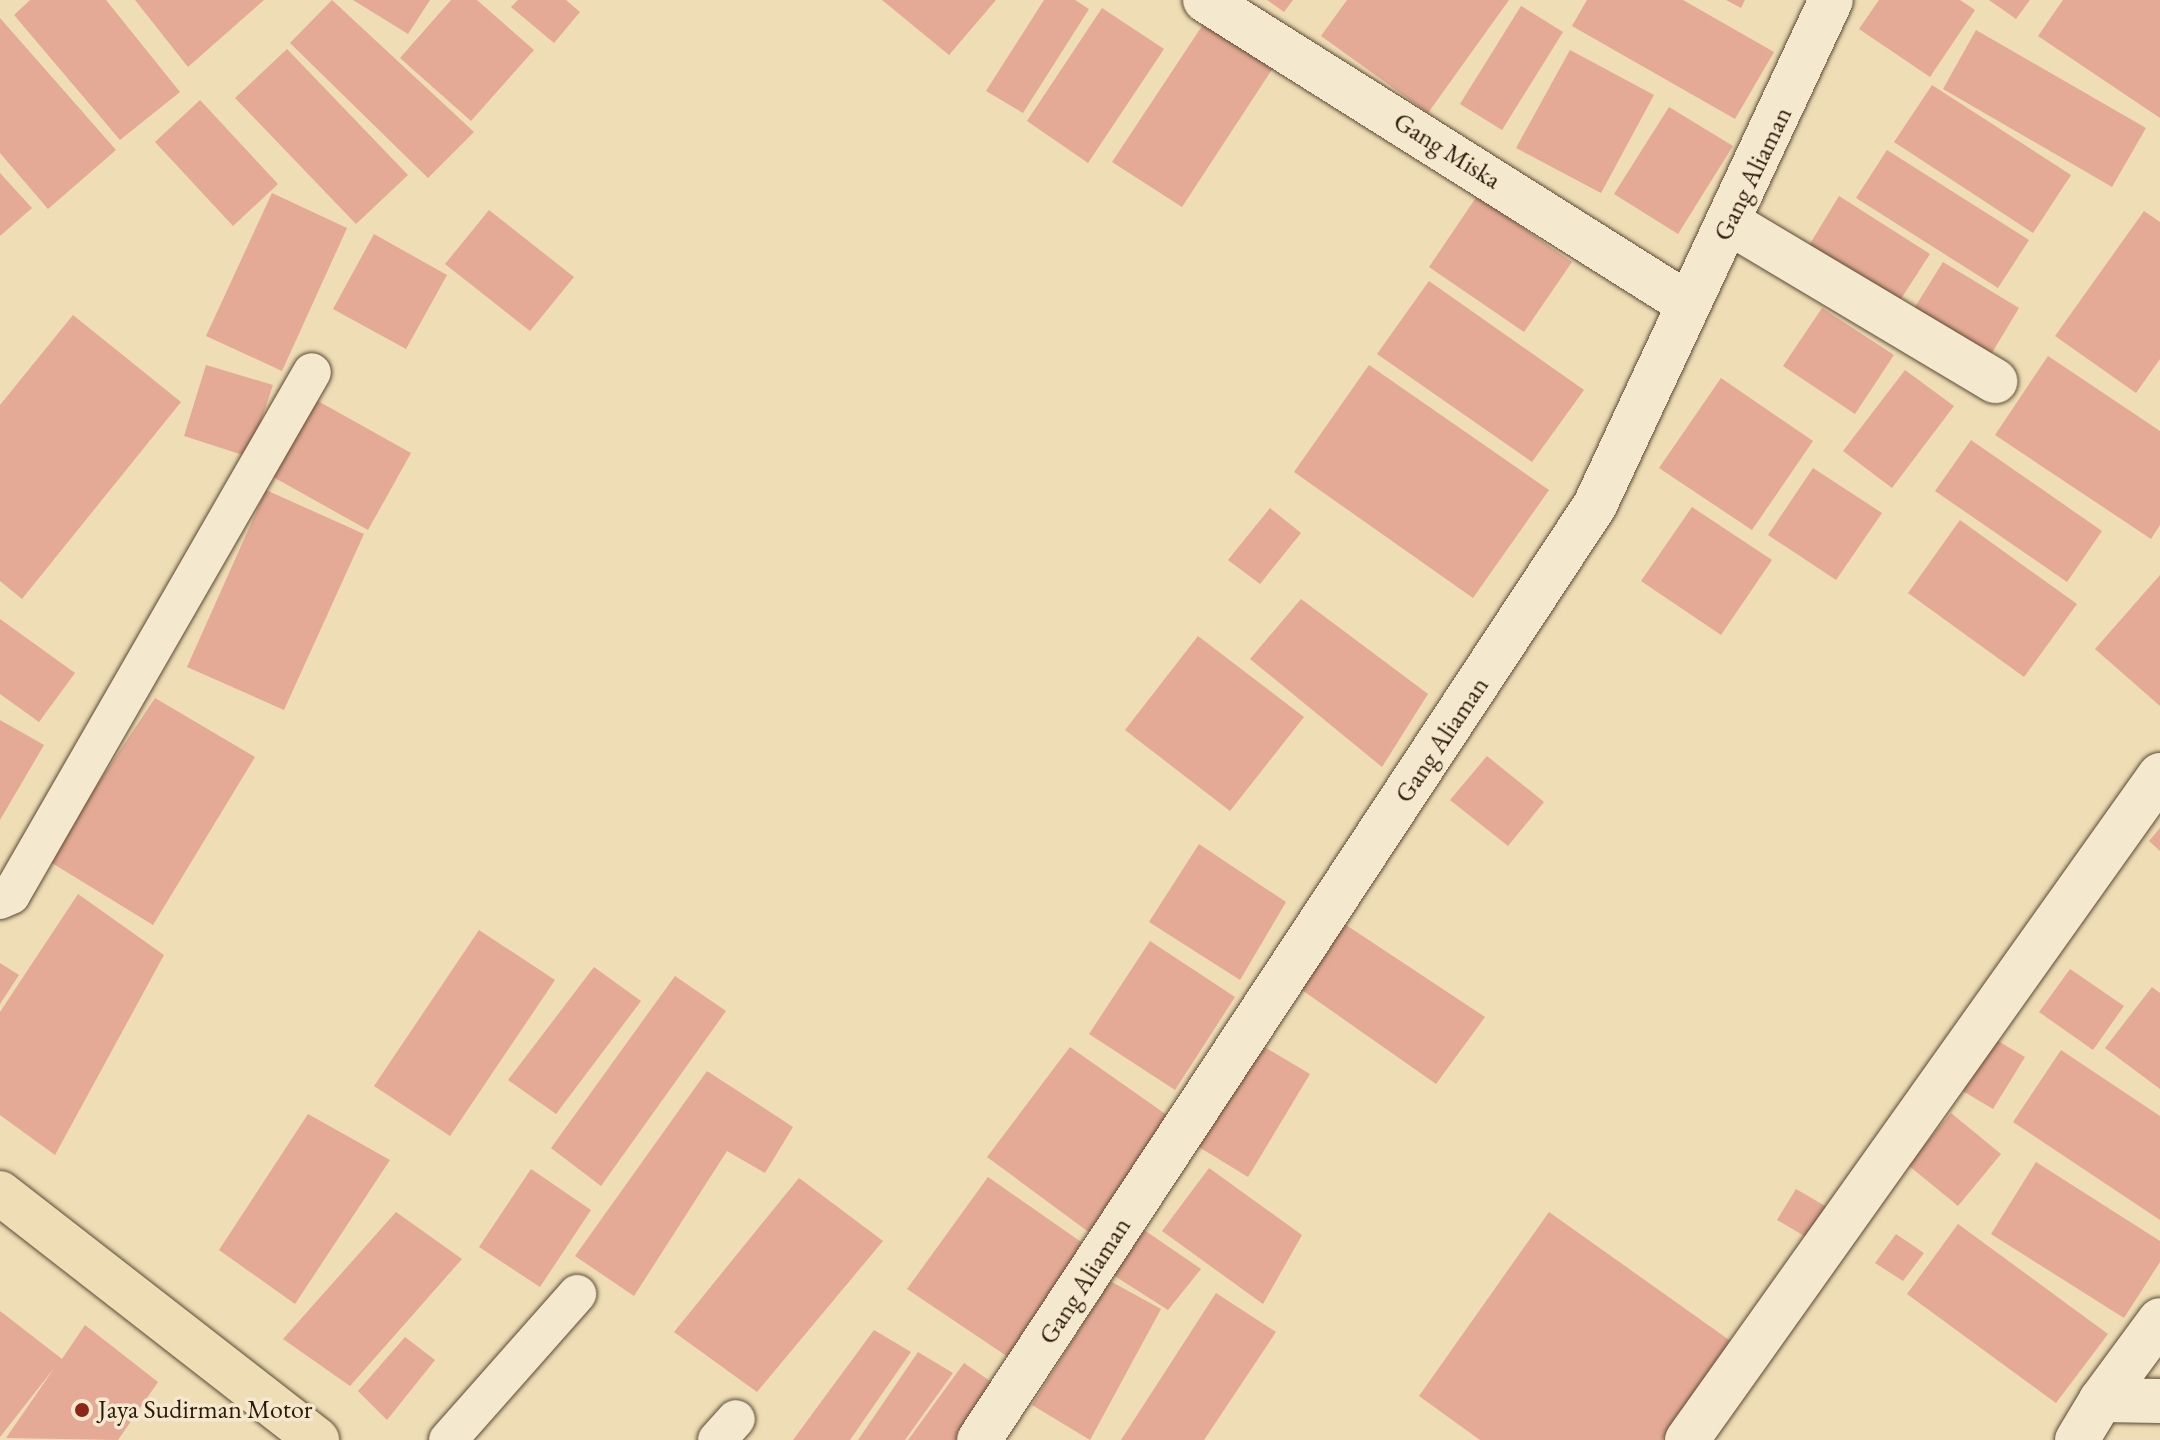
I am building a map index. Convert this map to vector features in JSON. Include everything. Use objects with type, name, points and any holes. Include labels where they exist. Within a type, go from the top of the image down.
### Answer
[{"type":"main road","points":[[0,1193],[317,1440]]},
{"type":"street","name":"Gang Miska","points":[[1205,0],[1688,304]]},
{"type":"street","name":"Gang Aliaman","points":[[979,1440],[1595,505],[1688,304],[1730,223],[1831,0]]},
{"type":"street","points":[[1730,223],[1995,381]]},
{"type":"street","points":[[1687,1440],[2160,775]]},
{"type":"street","points":[[2077,1440],[2101,1400],[2160,1320]]},
{"type":"street","points":[[2101,1400],[2160,1401]]},
{"type":"lane","points":[[0,900],[11,895],[312,372]]},
{"type":"lane","points":[[448,1440],[577,1294]]},
{"type":"building","points":[[30,0],[106,0],[180,92],[120,140],[14,15]]},
{"type":"building","points":[[135,0],[264,0],[188,67]]},
{"type":"building","points":[[332,0],[474,132],[428,178],[290,43]]},
{"type":"building","points":[[353,0],[430,0],[408,34]]},
{"type":"building","points":[[451,0],[477,0],[534,50],[471,121],[400,58]]},
{"type":"building","points":[[518,0],[566,0],[580,12],[554,43],[511,7]]},
{"type":"building","points":[[882,0],[996,0],[949,55]]},
{"type":"building","points":[[1044,0],[1075,0],[1089,9],[1023,113],[986,91]]},
{"type":"building","points":[[1267,0],[1293,0],[1284,12]]},
{"type":"building","points":[[1347,0],[1509,0],[1428,113],[1321,36]]},
{"type":"building","points":[[1587,0],[1683,0],[1774,52],[1735,119],[1572,26]]},
{"type":"building","points":[[1726,0],[1745,0],[1741,8]]},
{"type":"building","points":[[1879,0],[1960,0],[1975,10],[1930,77],[1859,29]]},
{"type":"building","points":[[1989,0],[2030,0],[2016,19]]},
{"type":"building","points":[[2063,0],[2160,0],[2160,118],[2038,36]]},
{"type":"building","points":[[1521,6],[1563,32],[1502,130],[1460,104]]},
{"type":"building","points":[[1102,8],[1164,49],[1088,163],[1027,121]]},
{"type":"building","points":[[0,18],[116,150],[48,209],[0,153]]},
{"type":"building","points":[[1206,20],[1275,65],[1182,207],[1112,162]]},
{"type":"building","points":[[1976,30],[2146,128],[2112,187],[1943,89]]},
{"type":"building","points":[[287,49],[408,175],[356,224],[235,98]]},
{"type":"building","points":[[1570,50],[1654,95],[1601,193],[1516,148]]},
{"type":"building","points":[[1932,85],[2071,175],[2033,233],[1894,142]]},
{"type":"building","points":[[200,100],[278,184],[233,226],[155,142]]},
{"type":"building","points":[[1669,107],[1733,146],[1678,234],[1614,194]]},
{"type":"building","points":[[1887,150],[2029,240],[1998,288],[1856,198]]},
{"type":"building","points":[[0,173],[32,208],[0,236]]},
{"type":"building","points":[[272,193],[347,228],[282,371],[206,336]]},
{"type":"building","points":[[1477,196],[1572,262],[1524,332],[1429,267]]},
{"type":"building","points":[[1839,196],[1930,254],[1895,308],[1805,252]]},
{"type":"building","points":[[489,210],[574,277],[530,331],[445,264]]},
{"type":"building","points":[[2144,211],[2160,222],[2160,359],[2136,393],[2055,336]]},
{"type":"building","points":[[374,234],[447,275],[406,349],[333,309]]},
{"type":"building","points":[[1943,262],[2019,308],[1987,361],[1910,315]]},
{"type":"building","points":[[1429,281],[1584,390],[1532,462],[1377,354]]},
{"type":"building","points":[[1822,308],[1894,355],[1855,414],[1783,366]]},
{"type":"building","points":[[73,315],[181,402],[22,599],[0,581],[0,405]]},
{"type":"building","points":[[2048,356],[2160,431],[2160,525],[2151,539],[1995,435]]},
{"type":"building","points":[[206,365],[273,385],[249,457],[184,436]]},
{"type":"building","points":[[1369,365],[1549,490],[1473,598],[1294,472]]},
{"type":"building","points":[[1905,370],[1954,406],[1892,488],[1843,451]]},
{"type":"building","points":[[1721,378],[1813,441],[1752,530],[1659,468]]},
{"type":"building","points":[[309,396],[411,453],[368,530],[266,473]]},
{"type":"building","points":[[1971,440],[2102,531],[2067,582],[1935,491]]},
{"type":"building","points":[[1813,468],[1882,513],[1836,580],[1768,535]]},
{"type":"building","points":[[266,490],[364,534],[284,710],[187,667]]},
{"type":"building","points":[[1692,507],[1772,560],[1721,635],[1641,581]]},
{"type":"building","points":[[1270,508],[1301,533],[1260,584],[1228,560]]},
{"type":"building","points":[[1960,520],[2077,604],[2024,677],[1908,593]]},
{"type":"building","points":[[2160,575],[2160,706],[2095,649]]},
{"type":"building","points":[[1301,599],[1428,694],[1382,767],[1250,659]]},
{"type":"building","points":[[0,619],[75,673],[39,722],[0,694]]},
{"type":"building","points":[[1198,636],[1304,717],[1230,811],[1125,730]]},
{"type":"building","points":[[155,698],[255,757],[153,925],[47,860]]},
{"type":"building","points":[[0,720],[44,745],[0,820]]},
{"type":"building","points":[[1487,756],[1544,802],[1508,846],[1450,800]]},
{"type":"building","points":[[2160,828],[2160,851],[2149,841]]},
{"type":"building","points":[[1199,844],[1286,902],[1240,980],[1149,922]]},
{"type":"building","points":[[78,894],[164,955],[55,1155],[0,1115],[0,1012]]},
{"type":"building","points":[[1337,919],[1485,1017],[1436,1084],[1292,983]]},
{"type":"building","points":[[479,930],[555,980],[450,1136],[374,1086]]},
{"type":"building","points":[[1150,941],[1235,997],[1175,1090],[1089,1034]]},
{"type":"building","points":[[0,963],[19,975],[0,1004]]},
{"type":"building","points":[[594,967],[641,1001],[556,1114],[508,1080]]},
{"type":"building","points":[[2070,969],[2124,1006],[2093,1050],[2039,1012]]},
{"type":"building","points":[[675,976],[726,1011],[601,1186],[551,1148]]},
{"type":"building","points":[[2152,987],[2160,993],[2160,1089],[2105,1048]]},
{"type":"building","points":[[1993,1038],[2025,1057],[1993,1109],[1961,1090]]},
{"type":"building","points":[[1256,1042],[1310,1074],[1248,1177],[1194,1144]]},
{"type":"building","points":[[1070,1047],[1174,1120],[1090,1233],[987,1157]]},
{"type":"building","points":[[2061,1050],[2160,1116],[2160,1220],[2013,1122]]},
{"type":"building","points":[[707,1071],[793,1127],[765,1173],[727,1151],[634,1296],[575,1256]]},
{"type":"building","points":[[1951,1113],[2001,1154],[1958,1206],[1908,1165]]},
{"type":"building","points":[[308,1114],[390,1160],[295,1304],[219,1250]]},
{"type":"building","points":[[2036,1162],[2160,1241],[2160,1262],[2124,1318],[1991,1234]]},
{"type":"building","points":[[1209,1168],[1302,1235],[1263,1304],[1162,1231]]},
{"type":"building","points":[[531,1169],[591,1210],[540,1287],[479,1247]]},
{"type":"building","points":[[988,1177],[1094,1251],[1017,1363],[907,1289]]},
{"type":"building","points":[[799,1178],[883,1241],[757,1392],[674,1332]]},
{"type":"building","points":[[1796,1189],[1832,1210],[1813,1241],[1777,1220]]},
{"type":"building","points":[[396,1212],[462,1259],[350,1386],[283,1339]]},
{"type":"building","points":[[1549,1212],[1732,1342],[1662,1440],[1480,1440],[1419,1396]]},
{"type":"building","points":[[1134,1223],[1201,1269],[1168,1310],[1102,1268]]},
{"type":"building","points":[[1958,1224],[2108,1334],[2056,1403],[1907,1294]]},
{"type":"building","points":[[1896,1234],[1924,1253],[1903,1281],[1875,1263]]},
{"type":"building","points":[[1110,1281],[1161,1309],[1090,1440],[1032,1405]]},
{"type":"building","points":[[1216,1293],[1276,1332],[1204,1440],[1121,1440]]},
{"type":"building","name":"Jaya Sudirman Motor","points":[[0,1311],[62,1359],[85,1325],[158,1382],[118,1440],[6,1438],[55,1367],[0,1437]]},
{"type":"building","points":[[874,1330],[911,1352],[850,1440],[793,1440]]},
{"type":"building","points":[[405,1337],[435,1360],[387,1420],[358,1391]]},
{"type":"building","points":[[918,1352],[953,1373],[905,1440],[858,1440]]},
{"type":"building","points":[[964,1363],[1006,1392],[971,1440],[908,1440]]},
{"type":"place","name":"Jaya Sudirman Motor","points":[[82,1410]]}]
